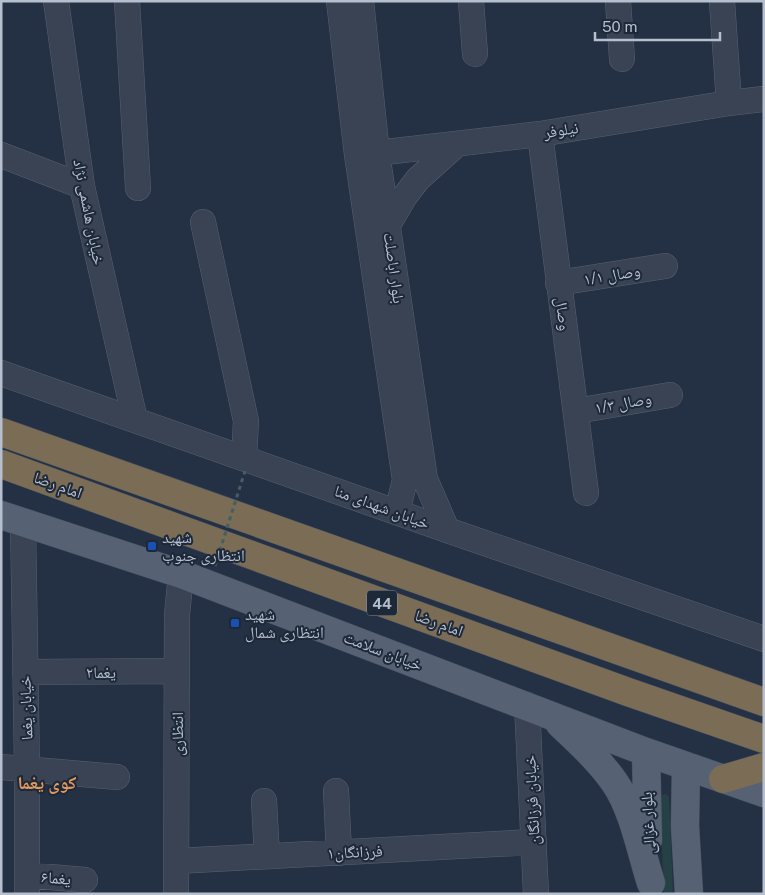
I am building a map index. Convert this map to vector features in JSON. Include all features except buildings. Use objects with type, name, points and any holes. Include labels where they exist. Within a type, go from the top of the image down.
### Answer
[{"type":"highway","name":"امام رضا","points":[[1,432],[764,702]]},
{"type":"highway","name":"امام رضا","points":[[1,464],[618,688],[764,739]]},
{"type":"highway","points":[[723,779],[764,767]]},
{"type":"main road","name":"خیابان سلامت","points":[[12,518],[181,574],[646,752],[764,793]]},
{"type":"main road","points":[[552,716],[596,760],[615,783],[626,804],[651,888]]},
{"type":"main road","name":"بلوار غزالی","points":[[646,752],[646,796],[651,888]]},
{"type":"main road","points":[[686,766],[685,826],[689,894]]},
{"type":"street","points":[[127,1],[138,188]]},
{"type":"street","name":"بلوار اباصلت","points":[[340,1],[367,154],[415,479],[447,530]]},
{"type":"street","name":"بلوار اباصلت","points":[[361,1],[367,154],[388,225],[415,479],[397,512]]},
{"type":"street","points":[[472,1],[475,54]]},
{"type":"street","points":[[618,1],[622,59]]},
{"type":"street","points":[[722,1],[729,103]]},
{"type":"street","name":"خیابان هاشمی نژاد","points":[[51,4],[82,186],[135,420]]},
{"type":"street","name":"نیلوفر","points":[[367,154],[540,134],[764,99]]},
{"type":"street","name":"وصال","points":[[540,134],[586,494]]},
{"type":"street","points":[[388,225],[404,196],[418,179],[457,144]]},
{"type":"street","points":[[1,155],[82,186]]},
{"type":"street","points":[[203,222],[246,421],[245,464]]},
{"type":"street","name":"وصال ۱/۱","points":[[558,283],[665,266]]},
{"type":"street","name":"خیابان شهدای منا","points":[[1,373],[135,420],[245,464],[397,512],[764,639]]},
{"type":"street","name":"وصال ۱/۳","points":[[576,411],[670,395]]},
{"type":"street","name":"خیابان یغما","points":[[12,518],[25,672],[28,769],[27,884]]},
{"type":"street","name":"انتظاری","points":[[176,894],[177,615],[181,574]]},
{"type":"street","name":"یغما۲","points":[[25,672],[177,671]]},
{"type":"street","name":"خیابان فرزانگان","points":[[527,705],[536,894]]},
{"type":"street","points":[[1,767],[117,777]]},
{"type":"street","points":[[336,791],[339,853]]},
{"type":"street","points":[[264,801],[267,856]]},
{"type":"street","name":"فرزانگان۱","points":[[177,861],[534,842]]},
{"type":"street","name":"یغما۶","points":[[27,884],[85,880]]},
{"type":"path","points":[[215,566],[245,464]]},
{"type":"green space","points":[[666,794],[669,797],[673,894],[664,894],[660,802],[662,795]]},
{"type":"place","name":"شهید انتظاری جنوب","points":[[152,546]]},
{"type":"place","name":"شهید انتظاری شمال","points":[[235,623]]},
{"type":"district","name":"کوی یغما","points":[[47,782]]}]
